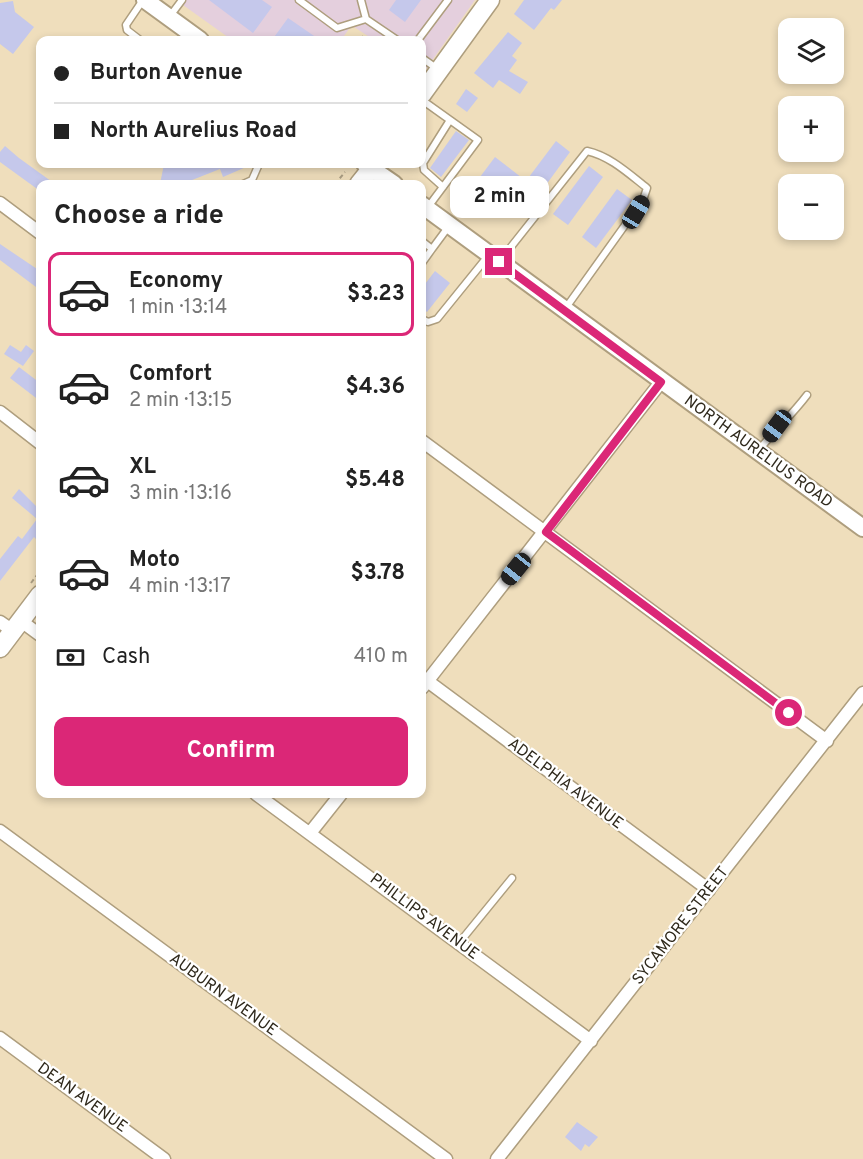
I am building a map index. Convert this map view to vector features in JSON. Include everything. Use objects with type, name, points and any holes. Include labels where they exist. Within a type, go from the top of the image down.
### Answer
[{"type":"main road","points":[[426,88],[490,0]]},
{"type":"main road","points":[[0,648],[11,625],[36,599]]},
{"type":"street","points":[[144,0],[194,36]]},
{"type":"street","points":[[375,168],[389,180]]},
{"type":"street","points":[[0,203],[36,230]]},
{"type":"street","name":"NORTH AURELIUS ROAD","points":[[426,208],[863,528]]},
{"type":"street","points":[[426,678],[546,532],[661,382]]},
{"type":"street","points":[[0,412],[36,440]]},
{"type":"street","points":[[426,444],[827,741]]},
{"type":"street","points":[[11,625],[36,634]]},
{"type":"street","name":"ADELPHIA AVENUE","points":[[426,684],[709,890]]},
{"type":"street","name":"SYCAMORE STREET","points":[[497,1159],[863,693]]},
{"type":"street","name":"PHILLIPS AVENUE","points":[[262,798],[591,1041]]},
{"type":"street","points":[[310,833],[338,798]]},
{"type":"street","name":"AUBURN AVENUE","points":[[0,831],[446,1159]]},
{"type":"street","name":"DEAN AVENUE","points":[[0,1038],[164,1159]]},
{"type":"lane","points":[[135,36],[127,30],[126,26],[144,0]]},
{"type":"lane","points":[[169,18],[182,0]]},
{"type":"lane","points":[[299,0],[337,28],[366,19]]},
{"type":"lane","points":[[362,0],[366,19],[391,36]]},
{"type":"lane","points":[[421,36],[448,0]]},
{"type":"lane","points":[[426,61],[439,70]]},
{"type":"lane","points":[[426,103],[478,140],[443,187],[426,205]]},
{"type":"lane","points":[[426,158],[450,120]]},
{"type":"lane","points":[[426,321],[437,319],[463,287],[494,259],[587,151],[600,154],[647,188],[643,200],[564,310]]},
{"type":"lane","points":[[252,180],[257,168]]},
{"type":"lane","points":[[424,168],[443,187]]},
{"type":"lane","points":[[426,257],[450,226]]},
{"type":"lane","points":[[426,244],[432,249]]},
{"type":"lane","points":[[758,452],[777,426],[791,416],[807,395]]},
{"type":"lane","points":[[459,944],[512,878]]},
{"type":"path","points":[[338,180],[345,172]]},
{"type":"shaded area","points":[[176,0],[475,0],[426,69],[426,36],[368,36],[354,27],[349,29],[344,36],[226,36]]},
{"type":"building","points":[[209,0],[262,0],[272,7],[253,33]]},
{"type":"building","points":[[396,0],[421,0],[405,22],[389,10]]},
{"type":"building","points":[[524,0],[562,0],[554,10],[551,8],[534,30],[514,14]]},
{"type":"building","points":[[13,1],[15,12],[34,27],[13,54],[0,44],[0,3]]},
{"type":"building","points":[[288,18],[314,36],[275,36]]},
{"type":"building","points":[[508,32],[522,43],[512,56],[517,60],[509,71],[528,82],[520,94],[499,80],[493,88],[474,73]]},
{"type":"building","points":[[466,89],[478,98],[467,112],[456,104]]},
{"type":"building","points":[[456,131],[469,140],[441,177],[430,168]]},
{"type":"building","points":[[556,141],[570,152],[535,200],[509,181],[484,212],[465,197],[495,157],[526,181]]},
{"type":"building","points":[[5,146],[49,180],[36,180],[36,188],[0,162],[0,152]]},
{"type":"building","points":[[589,166],[603,177],[568,225],[553,214]]},
{"type":"building","points":[[163,168],[244,168],[223,177],[220,169],[192,180],[161,180]]},
{"type":"building","points":[[617,189],[632,200],[596,248],[582,237]]},
{"type":"building","points":[[0,244],[36,268],[36,287],[0,260]]},
{"type":"building","points":[[435,271],[450,283],[427,312],[426,311],[426,283]]},
{"type":"building","points":[[10,345],[21,352],[26,345],[34,351],[23,366],[4,354]]},
{"type":"building","points":[[19,367],[36,380],[36,398],[10,378]]},
{"type":"building","points":[[19,489],[36,506],[36,518],[12,498]]},
{"type":"building","points":[[36,520],[36,539],[34,537],[0,581],[0,559],[18,536],[22,539]]},
{"type":"building","points":[[577,1122],[598,1137],[589,1147],[585,1144],[581,1151],[565,1137]]},
{"type":"route","points":[[499,262],[661,382],[546,532],[789,713]]}]
